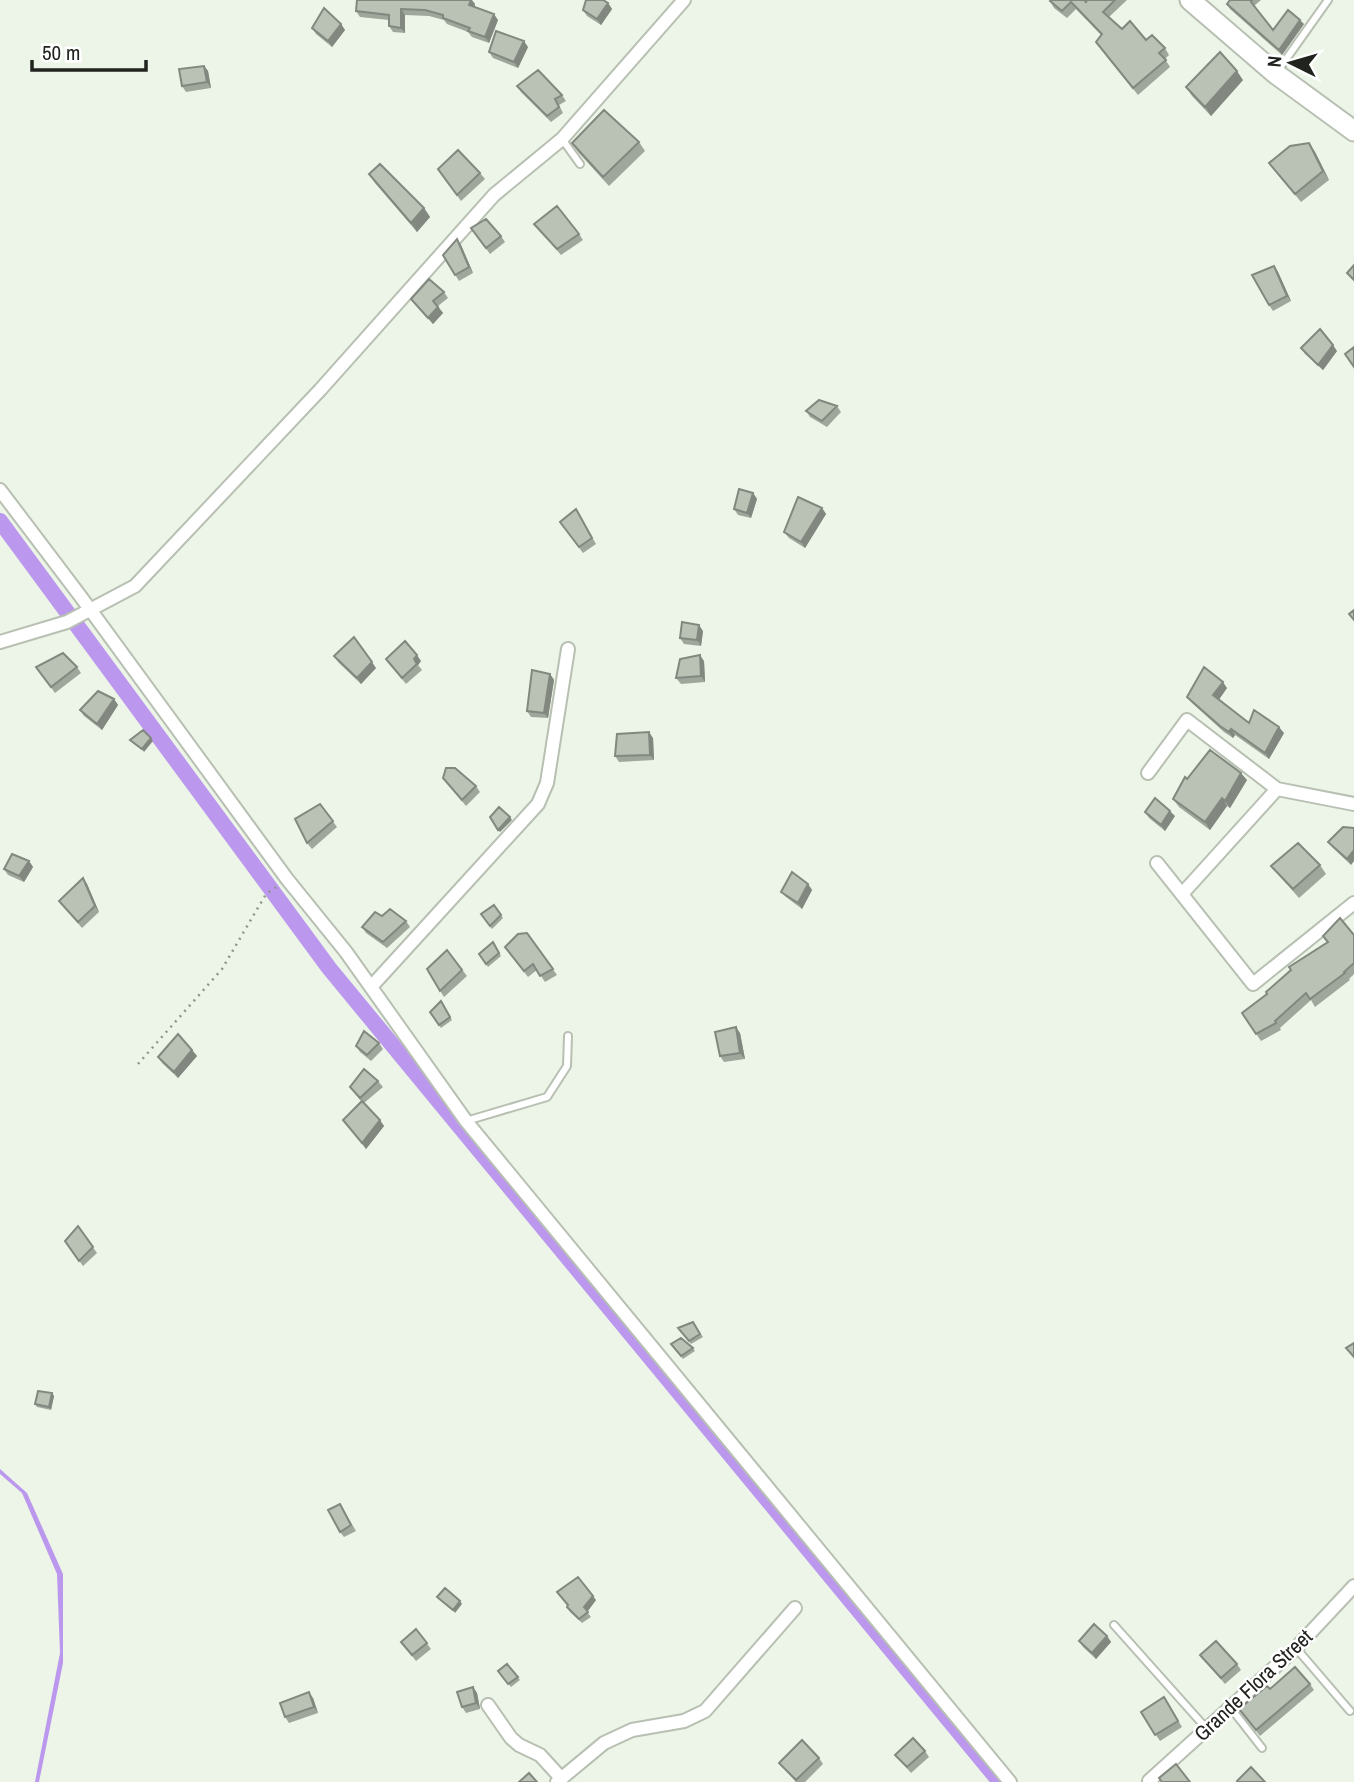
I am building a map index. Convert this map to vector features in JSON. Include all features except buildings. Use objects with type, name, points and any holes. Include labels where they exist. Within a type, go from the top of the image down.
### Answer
[{"type":"main road","points":[[1189,0],[1276,74],[1354,131]]},
{"type":"street","points":[[0,642],[67,622],[135,586],[248,463],[320,390],[494,195],[562,139],[684,0]]},
{"type":"street","points":[[0,490],[87,611],[370,987],[466,1121],[1010,1782]]},
{"type":"street","points":[[370,987],[538,804],[547,783],[568,649]]},
{"type":"street","points":[[1149,773],[1187,720],[1278,789],[1354,804]]},
{"type":"street","points":[[1182,894],[1278,789]]},
{"type":"street","points":[[1157,863],[1253,984],[1354,903]]},
{"type":"street","name":"Grande Flora Street","points":[[1149,1781],[1296,1648],[1354,1586]]},
{"type":"street","points":[[488,1705],[512,1738],[519,1745],[540,1755],[559,1780],[604,1743],[632,1730],[684,1721],[705,1711],[795,1608]]},
{"type":"lane","points":[[1276,74],[1328,0]]},
{"type":"lane","points":[[562,139],[580,164]]},
{"type":"lane","points":[[466,1121],[547,1097],[568,1066],[568,1036]]},
{"type":"lane","points":[[1114,1625],[1206,1728]]},
{"type":"lane","points":[[1296,1648],[1350,1711]]},
{"type":"lane","points":[[1230,1707],[1262,1748]]},
{"type":"path","points":[[138,1064],[222,969],[266,894],[283,883]]},
{"type":"shaded area","points":[[0,1469],[27,1493],[63,1574],[63,1663],[39,1782],[35,1782],[60,1653],[57,1574],[22,1493],[0,1474]]},
{"type":"waterway","points":[[0,521],[329,968],[1000,1782]]}]
